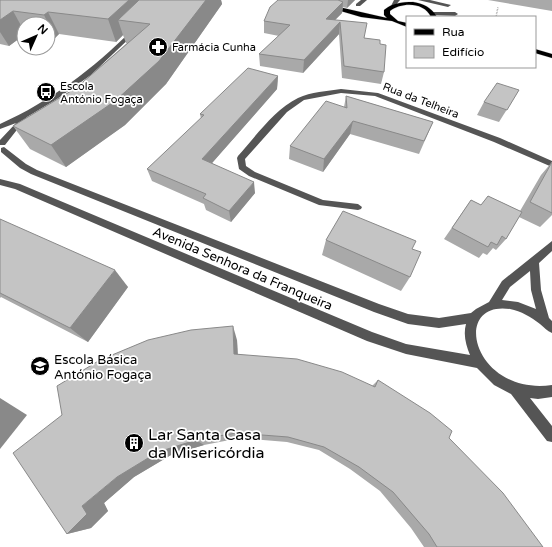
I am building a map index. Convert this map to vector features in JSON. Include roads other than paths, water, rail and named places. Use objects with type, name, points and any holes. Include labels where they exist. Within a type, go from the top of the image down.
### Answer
[{"type":"main road","points":[[346,11],[377,10],[409,2],[426,8],[434,16]]},
{"type":"main road","points":[[322,5],[406,25]]},
{"type":"main road","points":[[391,6],[386,13],[391,20]]},
{"type":"main road","points":[[536,53],[552,56]]},
{"type":"main road","points":[[536,53],[552,62]]},
{"type":"street","points":[[358,5],[364,0]]},
{"type":"street","points":[[391,6],[397,0]]},
{"type":"street","points":[[421,0],[448,5],[426,8]]},
{"type":"street","points":[[434,16],[455,14],[451,16]]},
{"type":"street","points":[[0,127],[25,117],[86,76],[118,48],[140,24]]},
{"type":"street","name":"Rua da Telheira","points":[[358,207],[322,203],[252,174],[242,167],[242,158],[284,110],[302,100],[320,94],[348,92],[376,94],[497,140],[552,164]]},
{"type":"street","points":[[1,148],[25,117]]},
{"type":"street","name":"Avenida Senhora da Franqueira","points":[[1,148],[34,172],[378,309],[408,319],[439,323],[474,318]]},
{"type":"street","name":"Avenida Senhora da Franqueira","points":[[0,182],[17,186],[371,337],[406,349],[481,363]]},
{"type":"street","points":[[493,305],[506,284],[534,262],[552,244]]},
{"type":"street","points":[[534,262],[536,290],[548,324]]},
{"type":"street","points":[[548,324],[521,308],[504,304],[493,305],[482,310],[474,318],[471,325],[471,340],[474,352],[481,363],[497,380],[516,390],[534,394],[552,391]]},
{"type":"street","points":[[516,390],[552,436]]},
{"type":"place","name":"Farmácia Cunha","points":[[158,47]]},
{"type":"place","name":"Escola António Fogaça","points":[[46,92]]},
{"type":"place","name":"Escola Básica António Fogaça","points":[[40,366]]},
{"type":"place","name":"Lar Santa Casa da Misericórdia","points":[[134,443]]}]
